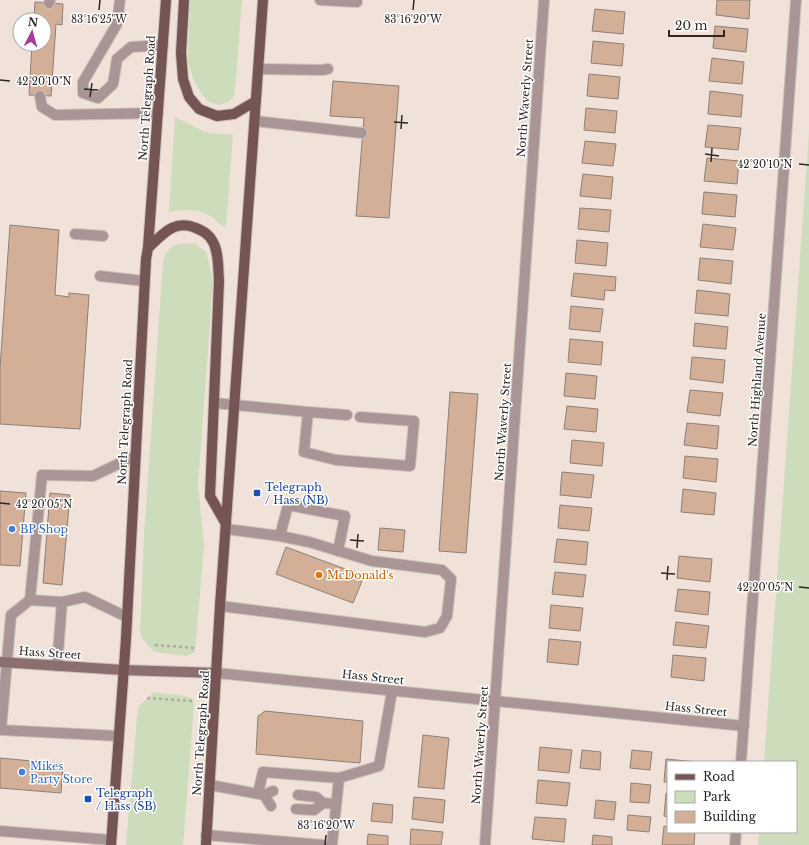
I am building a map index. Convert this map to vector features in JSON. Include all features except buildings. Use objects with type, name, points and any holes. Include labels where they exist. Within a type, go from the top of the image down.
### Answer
[{"type":"main road","name":"North Telegraph Road","points":[[111,842],[127,616],[144,280],[148,248],[166,0]]},
{"type":"main road","points":[[184,0],[181,53],[183,79],[189,97],[199,109],[217,116],[234,114],[256,101]]},
{"type":"main road","name":"North Telegraph Road","points":[[206,840],[220,606],[263,0]]},
{"type":"main road","points":[[148,248],[165,231],[177,225],[193,227],[205,232],[213,241],[217,252],[219,281],[210,496],[226,526]]},
{"type":"street","points":[[120,0],[117,24],[83,82],[83,93],[98,98],[114,84],[118,59],[131,47],[163,45]]},
{"type":"street","points":[[320,0],[357,2]]},
{"type":"street","name":"North Waverly Street","points":[[485,845],[544,0]]},
{"type":"street","name":"North Highland Avenue","points":[[741,761],[796,0]]},
{"type":"street","points":[[259,69],[328,69]]},
{"type":"street","points":[[40,96],[42,107],[55,115],[158,113]]},
{"type":"street","points":[[255,121],[362,132]]},
{"type":"street","points":[[75,234],[104,236]]},
{"type":"street","points":[[100,276],[144,280]]},
{"type":"street","points":[[214,403],[347,415]]},
{"type":"street","points":[[308,412],[304,452],[336,460],[410,466],[414,421],[360,417]]},
{"type":"street","points":[[30,600],[42,475],[93,476],[135,456]]},
{"type":"street","points":[[280,536],[288,505],[345,516],[338,551]]},
{"type":"street","points":[[220,606],[425,632],[440,628],[447,616],[451,579],[442,570],[372,561],[280,536],[226,526]]},
{"type":"street","points":[[118,736],[1,730],[4,662],[11,615],[30,600],[62,602],[85,598],[127,616]]},
{"type":"street","points":[[57,666],[62,602]]},
{"type":"street","name":"Hass Street","points":[[4,662],[123,670],[217,674],[744,726]]},
{"type":"street","points":[[271,806],[265,793],[263,772],[339,778],[379,766],[392,691]]},
{"type":"street","points":[[332,845],[339,778]]},
{"type":"street","points":[[210,785],[265,793]]},
{"type":"street","points":[[298,795],[316,797],[323,803],[336,804]]},
{"type":"street","points":[[296,808],[314,810],[323,803]]},
{"type":"street","points":[[0,831],[111,842]]},
{"type":"street","points":[[735,845],[736,833]]},
{"type":"street","points":[[206,840],[323,845]]},
{"type":"path","points":[[155,645],[195,648]]},
{"type":"path","points":[[147,698],[192,701]]},
{"type":"green space","points":[[190,0],[242,0],[234,97],[228,102],[219,105],[207,101],[195,83],[188,64]]},
{"type":"green space","points":[[175,117],[205,132],[233,134],[226,227],[220,225],[213,218],[202,212],[181,210],[169,212]]},
{"type":"green space","points":[[809,133],[809,845],[758,845],[759,833],[797,833],[797,761],[764,761]]},
{"type":"green space","points":[[194,243],[206,252],[213,281],[198,485],[204,545],[195,652],[186,656],[156,652],[151,649],[140,635],[144,535],[163,261],[168,251],[174,246],[178,244]]},
{"type":"green space","points":[[154,692],[185,696],[193,699],[194,705],[183,845],[126,845],[138,707]]},
{"type":"place","name":"Telegraph / Hass (NB)","points":[[257,493]]},
{"type":"place","name":"BP Shop","points":[[12,529]]},
{"type":"place","name":"McDonald's","points":[[319,575]]},
{"type":"place","name":"Mikes Party Store","points":[[22,772]]},
{"type":"place","name":"Telegraph / Hass (SB)","points":[[88,799]]}]
